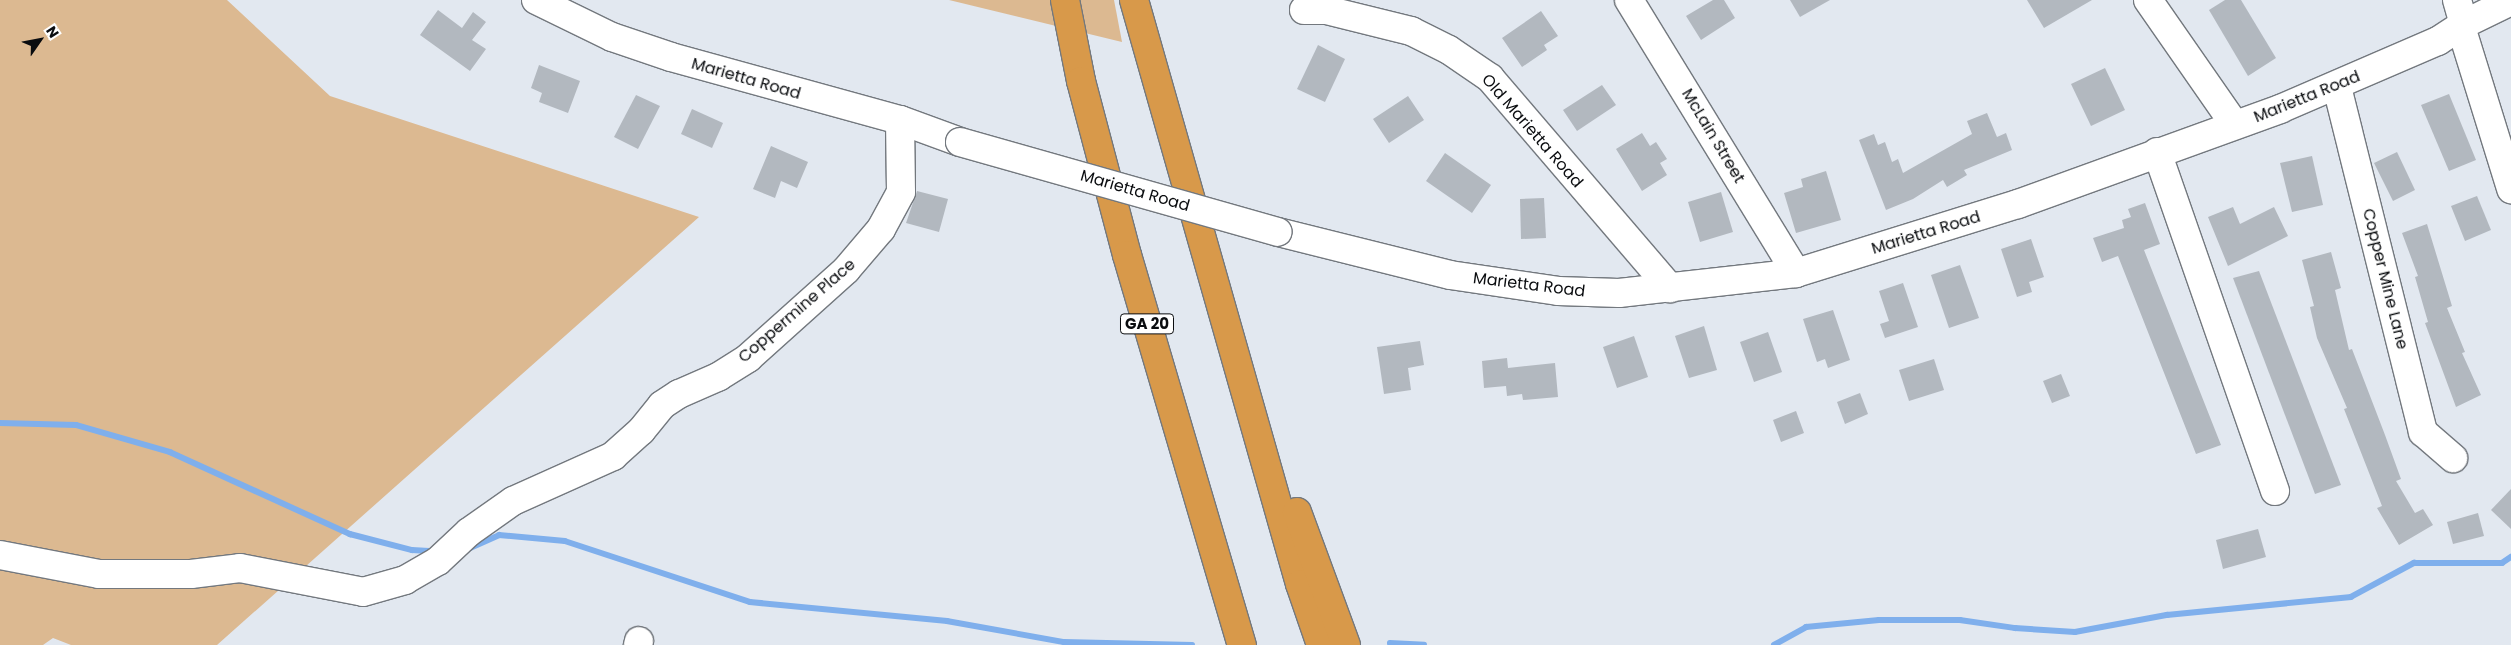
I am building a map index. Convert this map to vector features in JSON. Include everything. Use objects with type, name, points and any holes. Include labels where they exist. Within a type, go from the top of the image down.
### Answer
[{"type":"highway","name":"GA 20","points":[[1065,0],[1080,81],[1124,246],[1242,645]]},
{"type":"highway","points":[[1134,0],[1298,575],[1321,645]]},
{"type":"highway","points":[[1213,275],[1346,645]]},
{"type":"street","name":"Marietta Road","points":[[536,0],[612,37],[671,57],[900,120],[960,142],[1278,232],[1450,275],[1518,287],[1620,293],[1796,273],[2018,204],[2336,87],[2438,41],[2461,17],[2511,1]]},
{"type":"street","name":"McLain Street","points":[[1630,0],[1796,273]]},
{"type":"street","points":[[2148,0],[2235,125]]},
{"type":"street","name":"Old Marietta Road","points":[[1304,10],[1326,10],[1411,31],[1448,50],[1490,78],[1670,288]]},
{"type":"street","points":[[2461,17],[2509,174]]},
{"type":"street","name":"Copper Mine Lane","points":[[2336,87],[2423,432],[2453,458]]},
{"type":"street","name":"Coppermine Place","points":[[0,555],[99,574],[191,574],[240,568],[363,592],[405,580],[438,561],[469,532],[513,501],[613,456],[642,432],[662,405],[679,394],[718,377],[748,358],[846,270],[882,229],[902,192],[900,120]]},
{"type":"street","points":[[2157,152],[2275,491]]},
{"type":"shaded area","points":[[0,0],[227,0],[330,96],[699,217],[217,645],[71,645],[53,638],[43,645],[0,645]]},
{"type":"shaded area","points":[[949,0],[1114,0],[1122,42]]},
{"type":"building","points":[[1713,0],[1724,0],[1735,18],[1701,40],[1686,16]]},
{"type":"building","points":[[1790,0],[1830,0],[1800,17]]},
{"type":"building","points":[[2027,0],[2092,0],[2044,28]]},
{"type":"building","points":[[2225,0],[2241,0],[2276,58],[2248,76],[2209,10]]},
{"type":"building","points":[[438,10],[462,28],[473,12],[486,22],[472,40],[486,49],[470,71],[420,35]]},
{"type":"building","points":[[1541,11],[1558,36],[1544,45],[1547,50],[1522,67],[1502,38]]},
{"type":"building","points":[[1318,45],[1345,59],[1325,102],[1297,89]]},
{"type":"building","points":[[539,65],[580,81],[568,113],[539,102],[542,93],[531,88]]},
{"type":"building","points":[[2105,68],[2125,110],[2091,126],[2071,84]]},
{"type":"building","points":[[1602,85],[1616,105],[1577,131],[1563,110]]},
{"type":"building","points":[[2449,94],[2476,160],[2449,171],[2421,105]]},
{"type":"building","points":[[636,95],[660,106],[638,149],[614,137]]},
{"type":"building","points":[[1408,96],[1424,120],[1389,143],[1373,119]]},
{"type":"building","points":[[692,109],[723,123],[712,148],[681,134]]},
{"type":"building","points":[[1987,113],[1997,137],[2006,133],[2012,150],[1964,170],[1967,175],[1947,187],[1943,180],[1913,199],[1886,210],[1859,140],[1874,134],[1878,145],[1885,142],[1892,162],[1898,159],[1903,173],[1972,134],[1967,121]]},
{"type":"building","points":[[1642,133],[1650,146],[1656,142],[1667,159],[1660,163],[1667,175],[1642,191],[1616,149]]},
{"type":"building","points":[[771,146],[808,162],[797,188],[781,181],[775,198],[753,189]]},
{"type":"building","points":[[2397,152],[2415,190],[2393,201],[2374,163]]},
{"type":"building","points":[[1445,153],[1491,185],[1472,213],[1426,181]]},
{"type":"building","points":[[2312,156],[2323,205],[2292,212],[2280,163]]},
{"type":"building","points":[[1826,171],[1841,220],[1796,233],[1784,193],[1803,187],[1801,179]]},
{"type":"building","points":[[917,191],[948,199],[939,232],[906,223]]},
{"type":"building","points":[[1721,192],[1733,232],[1700,242],[1688,202]]},
{"type":"building","points":[[2477,196],[2491,230],[2465,241],[2451,206]]},
{"type":"building","points":[[1544,198],[1546,238],[1521,239],[1520,199]]},
{"type":"building","points":[[2145,203],[2160,244],[2144,250],[2221,445],[2196,454],[2118,256],[2102,262],[2093,238],[2124,228],[2122,220],[2131,217],[2128,209]]},
{"type":"building","points":[[2233,207],[2240,224],[2274,207],[2288,236],[2228,266],[2208,217]]},
{"type":"building","points":[[2427,224],[2452,306],[2447,308],[2465,352],[2462,353],[2481,395],[2456,407],[2425,323],[2428,322],[2415,277],[2418,276],[2402,233]]},
{"type":"building","points":[[2031,239],[2044,277],[2029,282],[2032,292],[2017,297],[2001,249]]},
{"type":"building","points":[[2331,252],[2341,288],[2335,290],[2349,350],[2352,349],[2401,479],[2396,481],[2415,513],[2423,509],[2433,525],[2399,545],[2377,508],[2382,506],[2344,409],[2347,408],[2317,338],[2310,307],[2314,306],[2302,260]]},
{"type":"building","points":[[1960,265],[1979,318],[1949,328],[1931,275]]},
{"type":"building","points":[[2259,271],[2341,485],[2315,494],[2233,278]]},
{"type":"building","points":[[1903,283],[1918,327],[1885,338],[1880,324],[1889,321],[1879,291]]},
{"type":"building","points":[[1833,310],[1850,360],[1828,368],[1825,359],[1817,362],[1803,319]]},
{"type":"building","points":[[1704,326],[1717,370],[1689,378],[1675,336]]},
{"type":"building","points":[[1768,332],[1782,372],[1754,382],[1740,342]]},
{"type":"building","points":[[1634,336],[1648,377],[1617,388],[1603,347]]},
{"type":"building","points":[[1420,341],[1424,365],[1408,368],[1411,390],[1384,394],[1377,347]]},
{"type":"building","points":[[1507,358],[1508,368],[1555,363],[1558,397],[1523,400],[1522,394],[1507,396],[1506,386],[1484,388],[1482,361]]},
{"type":"building","points":[[1934,359],[1944,390],[1909,401],[1899,370]]},
{"type":"building","points":[[2061,374],[2070,396],[2052,403],[2043,381]]},
{"type":"building","points":[[1860,393],[1868,414],[1845,424],[1837,402]]},
{"type":"building","points":[[1796,411],[1804,433],[1781,442],[1773,420]]},
{"type":"building","points":[[2511,489],[2511,529],[2491,510]]},
{"type":"building","points":[[2478,513],[2484,536],[2453,544],[2447,522]]},
{"type":"building","points":[[2258,529],[2266,557],[2223,569],[2216,540]]},
{"type":"waterway","points":[[0,423],[76,425],[170,452],[350,534],[412,550],[429,551]]},
{"type":"waterway","points":[[468,549],[499,535],[565,541],[750,602],[947,621],[1064,642],[1192,645]]},
{"type":"waterway","points":[[1774,645],[1806,627],[1879,620],[1960,620],[2015,628],[2075,632],[2167,615],[2351,597],[2414,563],[2502,563],[2511,557]]},
{"type":"waterway","points":[[1390,643],[1424,645]]}]
